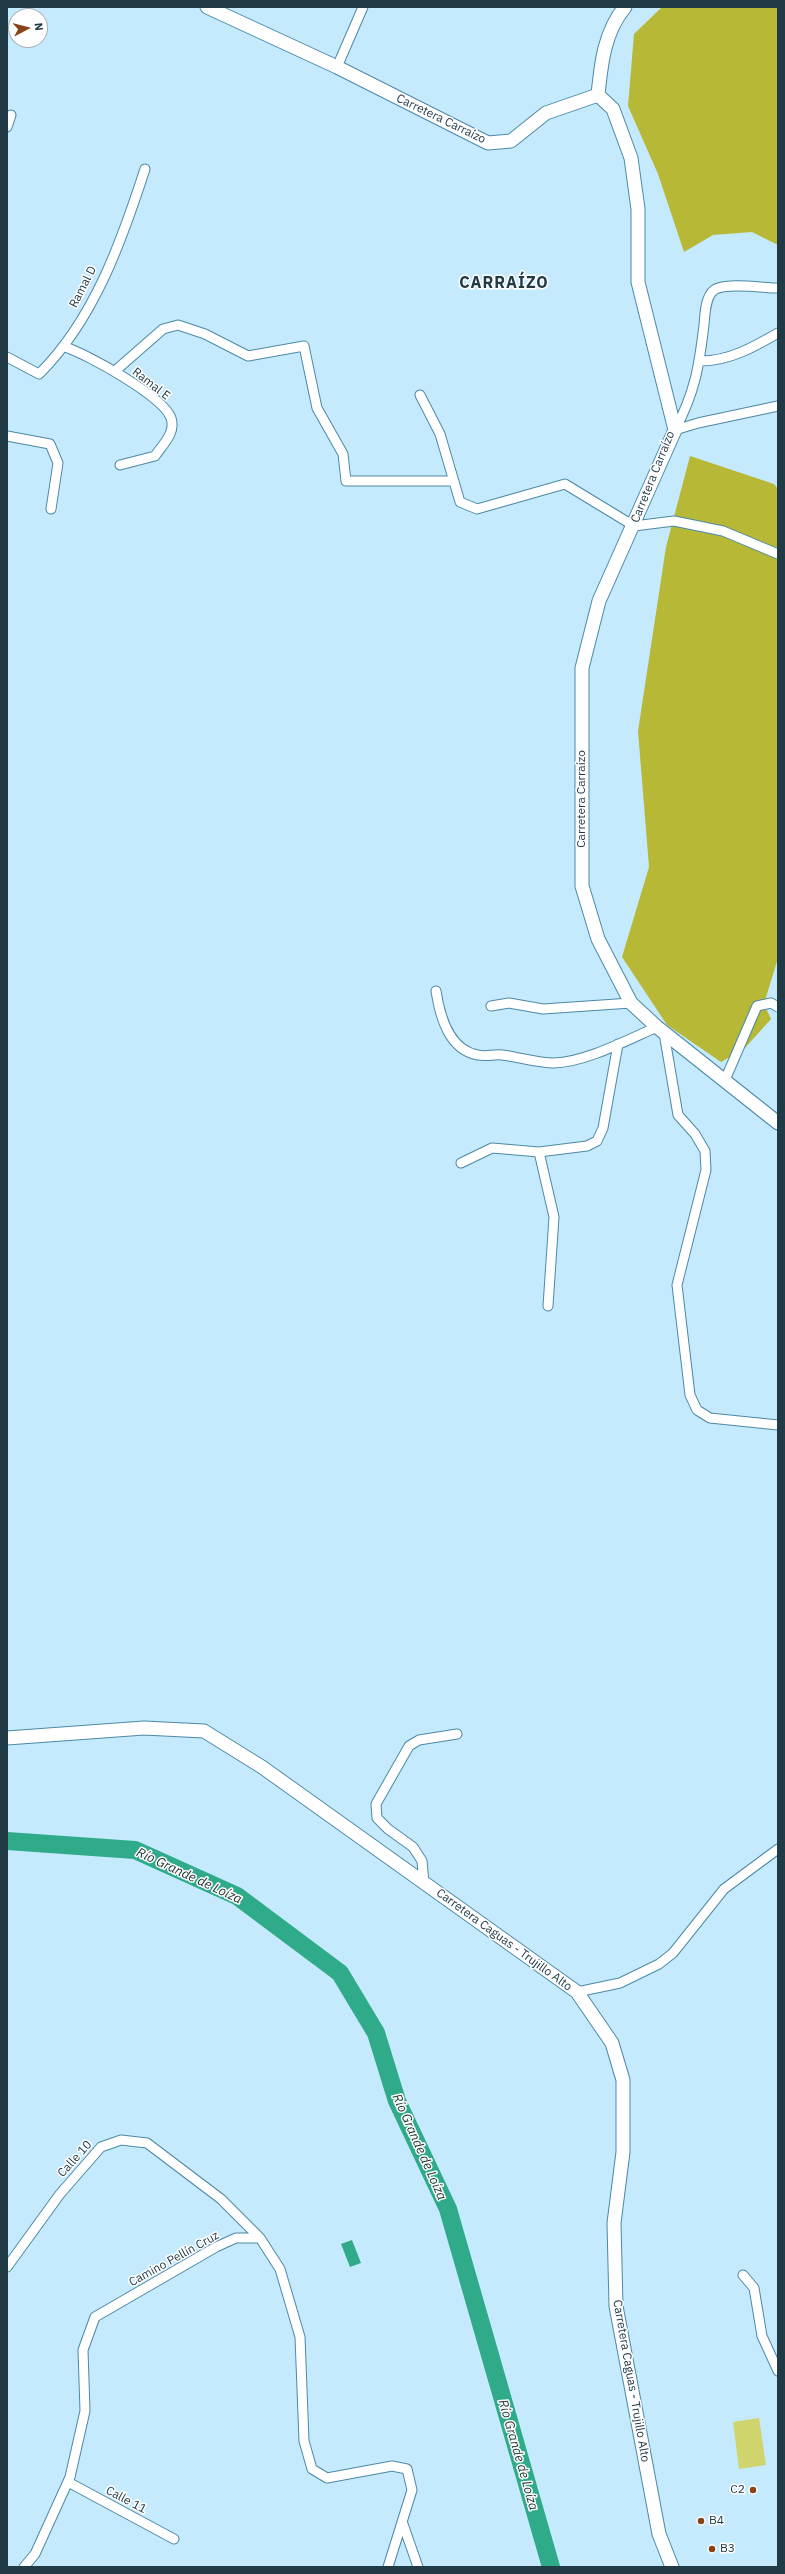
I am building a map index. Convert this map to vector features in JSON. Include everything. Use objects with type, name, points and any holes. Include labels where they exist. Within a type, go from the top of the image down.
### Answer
[{"type":"street","name":"Carretera Carraízo","points":[[207,7],[337,68],[488,143],[511,141],[546,113],[598,96],[613,109],[631,158],[638,209],[638,282],[675,430],[634,526],[599,601],[582,668],[582,886],[598,939],[631,1003],[661,1030],[778,1123]]},
{"type":"street","points":[[337,68],[363,7]]},
{"type":"street","points":[[598,96],[602,61],[609,32],[625,7]]},
{"type":"street","points":[[7,127],[11,115]]},
{"type":"street","name":"Ramal D","points":[[7,357],[39,374],[65,347],[125,231],[145,169]]},
{"type":"street","points":[[675,430],[689,405],[701,361],[706,309],[714,290],[724,286],[778,288]]},
{"type":"street","points":[[115,371],[163,329],[178,325],[206,334],[248,356],[304,346],[317,408],[343,454],[346,481],[453,481]]},
{"type":"street","points":[[701,361],[714,361],[728,357],[778,334]]},
{"type":"street","name":"Ramal E","points":[[65,347],[115,371],[161,404],[171,418],[172,432],[155,456],[120,465]]},
{"type":"street","points":[[420,395],[440,434],[460,502],[477,509],[565,484],[634,526],[674,521],[723,531],[778,554]]},
{"type":"street","points":[[675,430],[705,421],[778,406]]},
{"type":"street","points":[[7,436],[50,444],[58,463],[51,509]]},
{"type":"street","points":[[436,991],[446,1030],[467,1052],[480,1056],[500,1054],[553,1063],[571,1061],[661,1030],[678,1115],[695,1134],[705,1151],[706,1170],[677,1285],[690,1395],[698,1410],[710,1418],[778,1425]]},
{"type":"street","points":[[491,1006],[509,1003],[543,1009],[631,1003]]},
{"type":"street","points":[[725,1080],[757,1006],[771,1003],[778,1007]]},
{"type":"street","points":[[461,1163],[492,1148],[539,1152],[587,1146],[597,1141],[603,1128],[618,1044]]},
{"type":"street","points":[[539,1152],[554,1217],[548,1306]]},
{"type":"street","name":"Carretera Caguas - Trujillo Alto","points":[[7,1738],[144,1728],[204,1731],[262,1767],[577,1992],[612,2043],[623,2080],[623,2152],[614,2223],[616,2306],[659,2534],[672,2567]]},
{"type":"street","points":[[424,1883],[422,1861],[413,1847],[388,1829],[377,1818],[376,1804],[408,1746],[419,1740],[457,1734]]},
{"type":"street","points":[[577,1992],[620,1983],[658,1964],[673,1953],[724,1889],[778,1849]]},
{"type":"street","name":"Calle 10","points":[[7,2267],[60,2194],[101,2147],[121,2140],[147,2143],[221,2198],[260,2238]]},
{"type":"street","name":"Camino Pellín Cruz","points":[[24,2567],[35,2554],[68,2482],[85,2411],[83,2350],[94,2317],[216,2247],[236,2238],[260,2238]]},
{"type":"street","points":[[260,2238],[280,2269],[300,2336],[304,2441],[312,2469],[327,2478],[392,2466],[407,2469],[412,2490],[403,2524],[388,2567]]},
{"type":"street","points":[[743,2275],[754,2288],[762,2336],[778,2371]]},
{"type":"street","name":"Calle 11","points":[[68,2482],[174,2539]]},
{"type":"street","points":[[403,2524],[418,2567]]},
{"type":"shaded area","points":[[662,7],[778,7],[778,245],[752,232],[713,235],[684,252],[658,174],[628,106],[634,34]]},
{"type":"shaded area","points":[[690,456],[774,484],[778,489],[778,958],[764,1004],[771,1019],[744,1049],[721,1062],[667,1025],[622,957],[649,867],[638,731],[666,547]]},
{"type":"shaded area","points":[[352,2240],[361,2263],[350,2267],[341,2244]]},
{"type":"shaded area","points":[[759,2418],[766,2465],[739,2469],[733,2422]]},
{"type":"waterway","name":"Río Grande de Loíza","points":[[7,1841],[135,1850],[237,1896],[340,1973],[376,2033],[397,2101],[448,2209],[551,2567]]},
{"type":"place","name":"C2","points":[[753,2490]]},
{"type":"place","name":"B4","points":[[701,2521]]},
{"type":"place","name":"B3","points":[[712,2549]]},
{"type":"district","name":"CARRAÍZO","points":[[504,283]]}]
